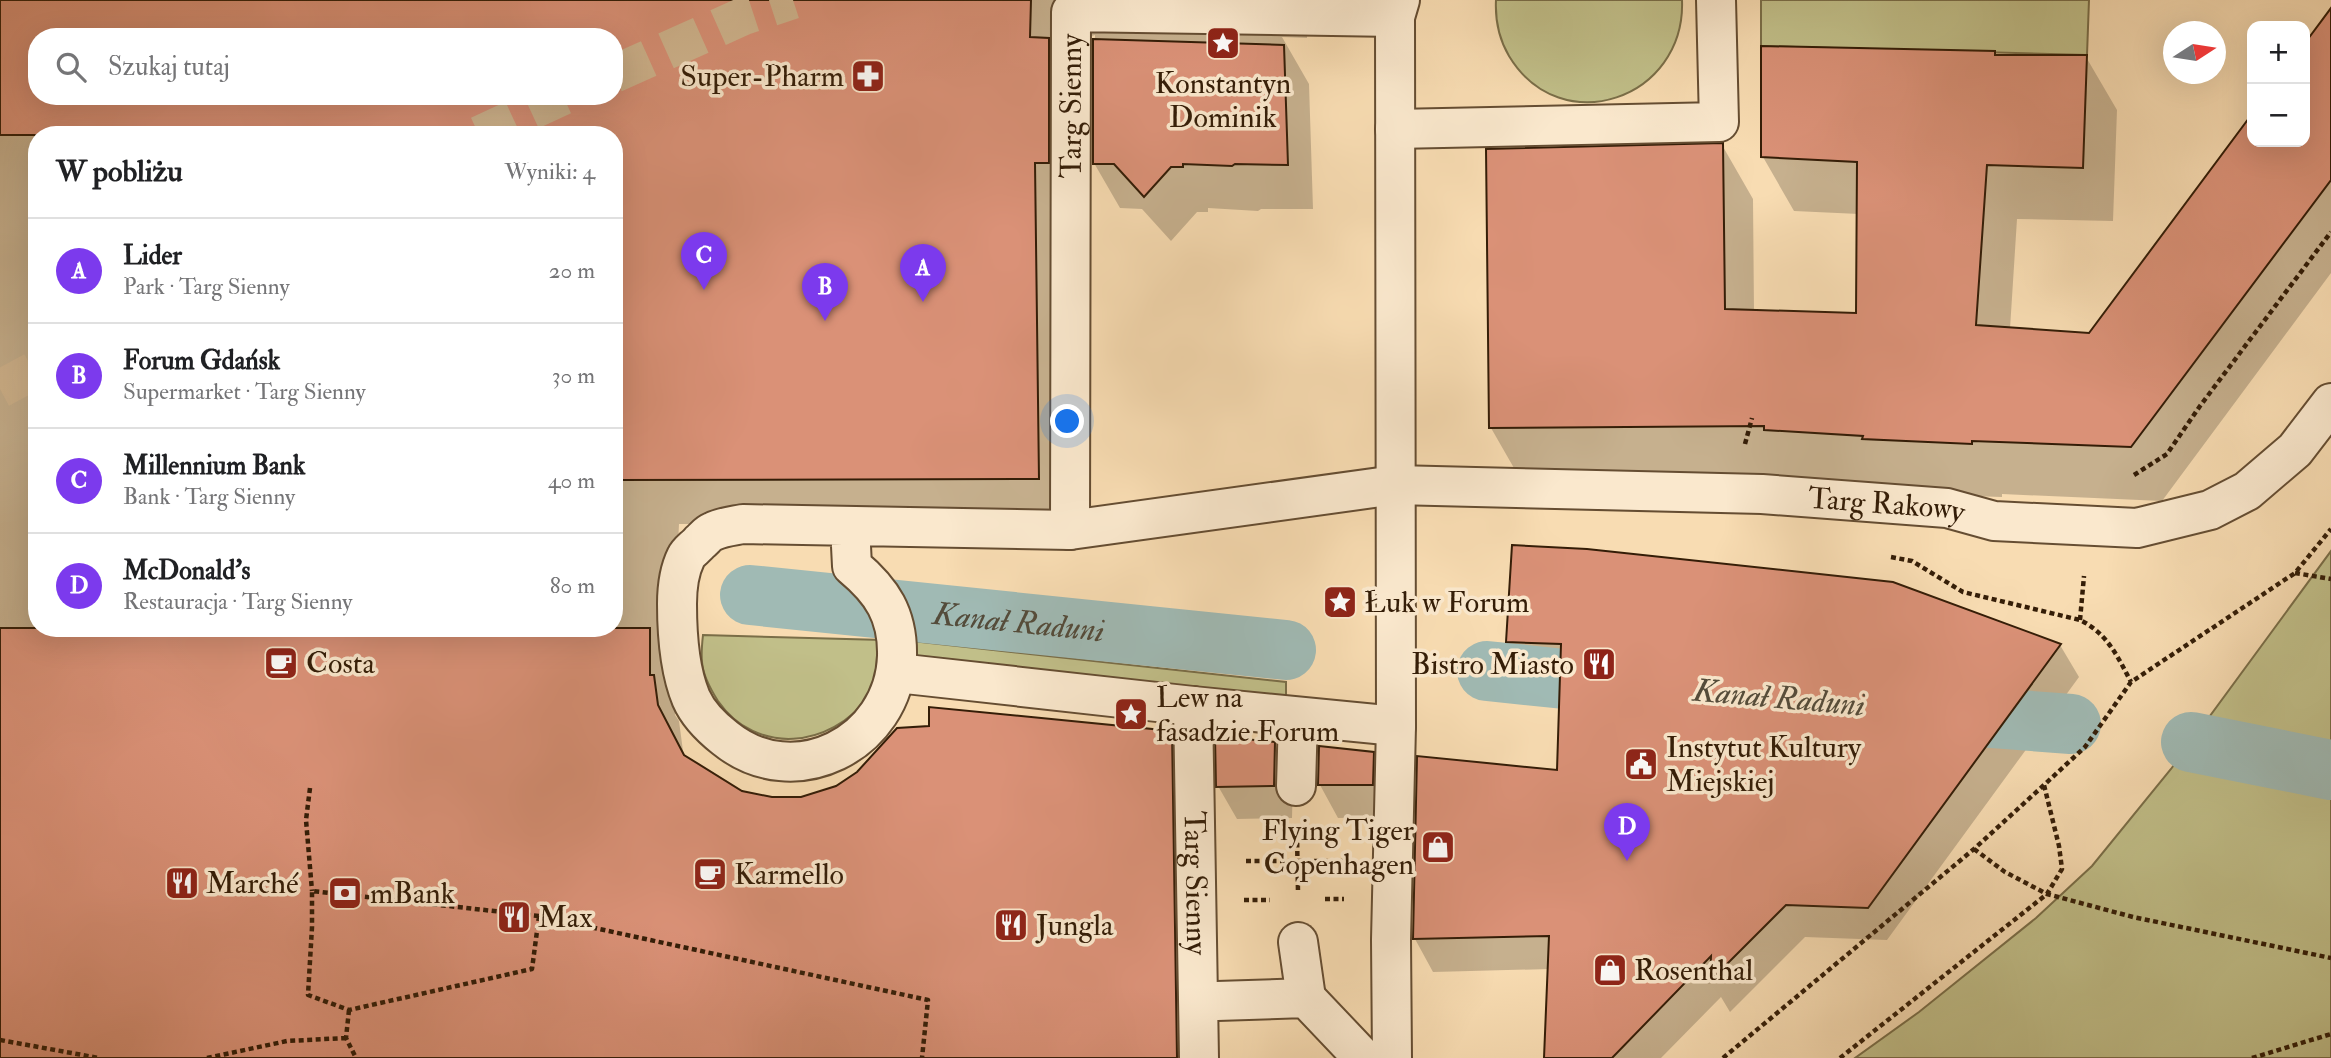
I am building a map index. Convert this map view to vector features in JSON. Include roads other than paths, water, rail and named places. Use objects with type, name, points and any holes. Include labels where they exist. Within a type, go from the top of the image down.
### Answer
[{"type":"street","points":[[1395,129],[1718,122],[1716,0]]},
{"type":"street","name":"Targ Sienny","points":[[1070,530],[1071,12],[1403,6],[1395,129],[1396,726],[1391,940],[1392,1058]]},
{"type":"street","name":"Targ Rakowy","points":[[1395,485],[1762,494],[1947,508],[1994,521],[2137,528],[2210,510],[2247,491],[2295,450],[2331,403]]},
{"type":"street","points":[[850,526],[852,566],[874,584],[889,609],[897,657],[886,705],[865,733],[836,752],[804,761],[769,760],[737,748],[710,727],[692,698],[677,632],[677,589],[686,556],[710,532],[743,524],[1070,530],[1395,485]]},
{"type":"street","points":[[897,657],[1193,706],[1396,726]]},
{"type":"street","name":"Targ Sienny","points":[[1193,706],[1199,1058]]},
{"type":"street","points":[[1296,786],[1298,717]]},
{"type":"street","points":[[1298,942],[1306,998],[1363,1058]]},
{"type":"street","points":[[1217,1001],[1306,998]]},
{"type":"waterway","name":"Kanał Raduni","points":[[750,595],[1286,650]]},
{"type":"waterway","name":"Kanał Raduni","points":[[1487,671],[1643,687]]},
{"type":"waterway","name":"Kanał Raduni","points":[[1926,713],[2071,724]]},
{"type":"waterway","name":"Kanał Raduni","points":[[2191,742],[2331,770]]},
{"type":"tunnel","points":[[623,70],[744,16],[793,0]]},
{"type":"tunnel","points":[[498,126],[544,105]]},
{"type":"tunnel","points":[[0,389],[28,374]]},
{"type":"place","name":"Konstantyn Dominik","points":[[1223,43]]},
{"type":"place","name":"Super-Pharm","points":[[868,76]]},
{"type":"place","name":"Millennium Bank","points":[[704,290]]},
{"type":"place","name":"Lider","points":[[923,302]]},
{"type":"place","name":"Forum Gdańsk","points":[[825,321]]},
{"type":"place","name":"Łuk w Forum","points":[[1340,602]]},
{"type":"place","name":"Costa","points":[[281,663]]},
{"type":"place","name":"Bistro Miasto","points":[[1599,664]]},
{"type":"place","name":"Lew na fasadzie Forum","points":[[1131,714]]},
{"type":"place","name":"Instytut Kultury Miejskiej","points":[[1641,764]]},
{"type":"place","name":"Flying Tiger Copenhagen","points":[[1438,847]]},
{"type":"place","name":"McDonald's","points":[[1627,861]]},
{"type":"place","name":"Karmello","points":[[710,874]]},
{"type":"place","name":"Marché","points":[[182,883]]},
{"type":"place","name":"mBank","points":[[345,893]]},
{"type":"place","name":"Max","points":[[514,917]]},
{"type":"place","name":"Jungla","points":[[1011,925]]},
{"type":"place","name":"Rosenthal","points":[[1610,970]]}]
